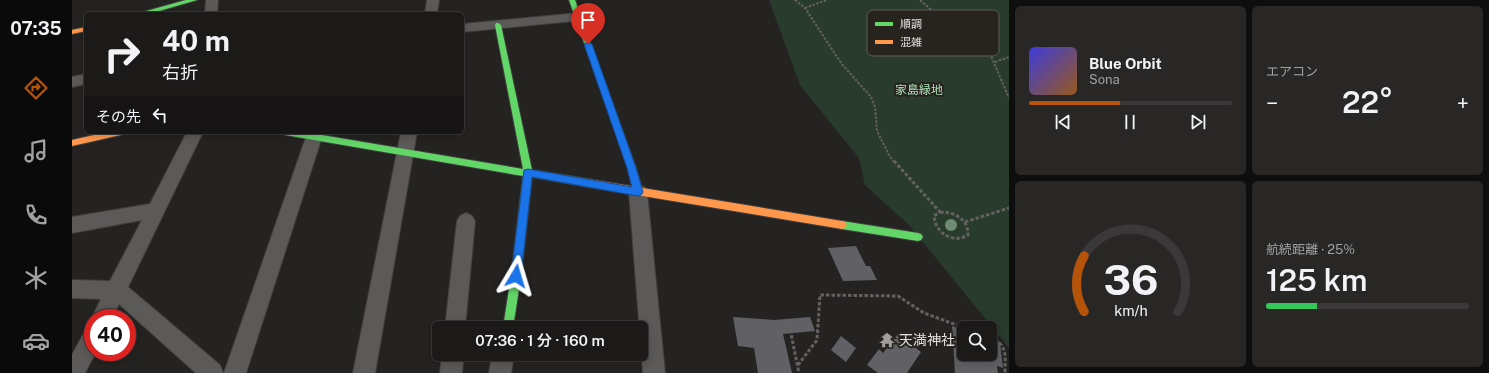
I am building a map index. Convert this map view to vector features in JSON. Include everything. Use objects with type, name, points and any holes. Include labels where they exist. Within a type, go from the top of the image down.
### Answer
[{"type":"street","points":[[149,12],[194,0]]},
{"type":"street","points":[[211,12],[212,0]]},
{"type":"street","points":[[431,12],[434,0]]},
{"type":"street","points":[[572,0],[632,168],[638,192],[654,373]]},
{"type":"street","points":[[464,28],[578,17]]},
{"type":"street","points":[[498,25],[528,173],[509,321]]},
{"type":"street","points":[[72,32],[84,29]]},
{"type":"street","points":[[72,82],[84,79]]},
{"type":"street","points":[[72,143],[112,134]]},
{"type":"street","points":[[107,309],[194,134]]},
{"type":"street","points":[[297,134],[638,192],[918,237]]},
{"type":"street","points":[[364,373],[409,134]]},
{"type":"street","points":[[235,373],[314,137]]},
{"type":"street","points":[[72,225],[156,210]]},
{"type":"street","points":[[456,321],[466,221]]},
{"type":"street","points":[[72,289],[117,290],[212,373]]},
{"type":"street","points":[[74,373],[84,354]]},
{"type":"street","points":[[451,373],[452,361]]},
{"type":"street","points":[[500,373],[503,361]]},
{"type":"path","points":[[795,0],[805,8],[841,63],[871,97],[875,107],[877,131],[884,147],[901,170],[940,212]]},
{"type":"path","points":[[805,8],[827,0]]},
{"type":"path","points":[[920,0],[930,10]]},
{"type":"path","points":[[992,56],[1009,98]]},
{"type":"path","points":[[995,62],[1009,57]]},
{"type":"path","points":[[964,222],[1009,208]]},
{"type":"path","points":[[940,212],[950,212],[964,222],[968,226],[968,234],[961,238],[949,237],[935,225],[934,216],[940,212]]},
{"type":"path","points":[[798,365],[817,340],[820,295],[898,296],[924,313],[957,325]]},
{"type":"path","points":[[788,319],[799,373]]},
{"type":"path","points":[[997,339],[1001,340],[1005,346],[1005,373]]},
{"type":"green space","name":"家島緑地","points":[[769,0],[1009,0],[1009,348],[997,333],[997,321],[987,321],[910,226],[865,185],[859,158],[800,85]]},
{"type":"building","points":[[856,246],[866,266],[870,266],[877,280],[843,281],[828,248]]},
{"type":"building","points":[[733,317],[774,320],[810,317],[815,331],[783,334],[792,373],[758,373],[754,348],[738,346]]},
{"type":"building","points":[[952,326],[957,328],[957,361],[997,361],[997,341],[1000,342],[1003,368],[997,366],[998,373],[955,373]]},
{"type":"building","points":[[898,334],[921,352],[907,373],[878,373],[867,365],[879,349],[883,353]]},
{"type":"building","points":[[841,336],[856,348],[846,362],[831,350]]},
{"type":"traffic: fast","points":[[149,12],[194,0]]},
{"type":"traffic: fast","points":[[572,0],[632,168],[638,192]]},
{"type":"traffic: fast","points":[[498,25],[528,173],[509,321]]},
{"type":"traffic: fast","points":[[297,134],[588,183]]},
{"type":"traffic: fast","points":[[842,225],[918,237]]},
{"type":"traffic: slow","points":[[72,32],[84,29]]},
{"type":"traffic: slow","points":[[72,143],[112,134]]},
{"type":"traffic: slow","points":[[588,183],[842,225]]},
{"type":"place","name":"天満神社","points":[[887,340]]},
{"type":"route","points":[[516,276],[528,173],[638,192],[632,168],[588,44]]}]
